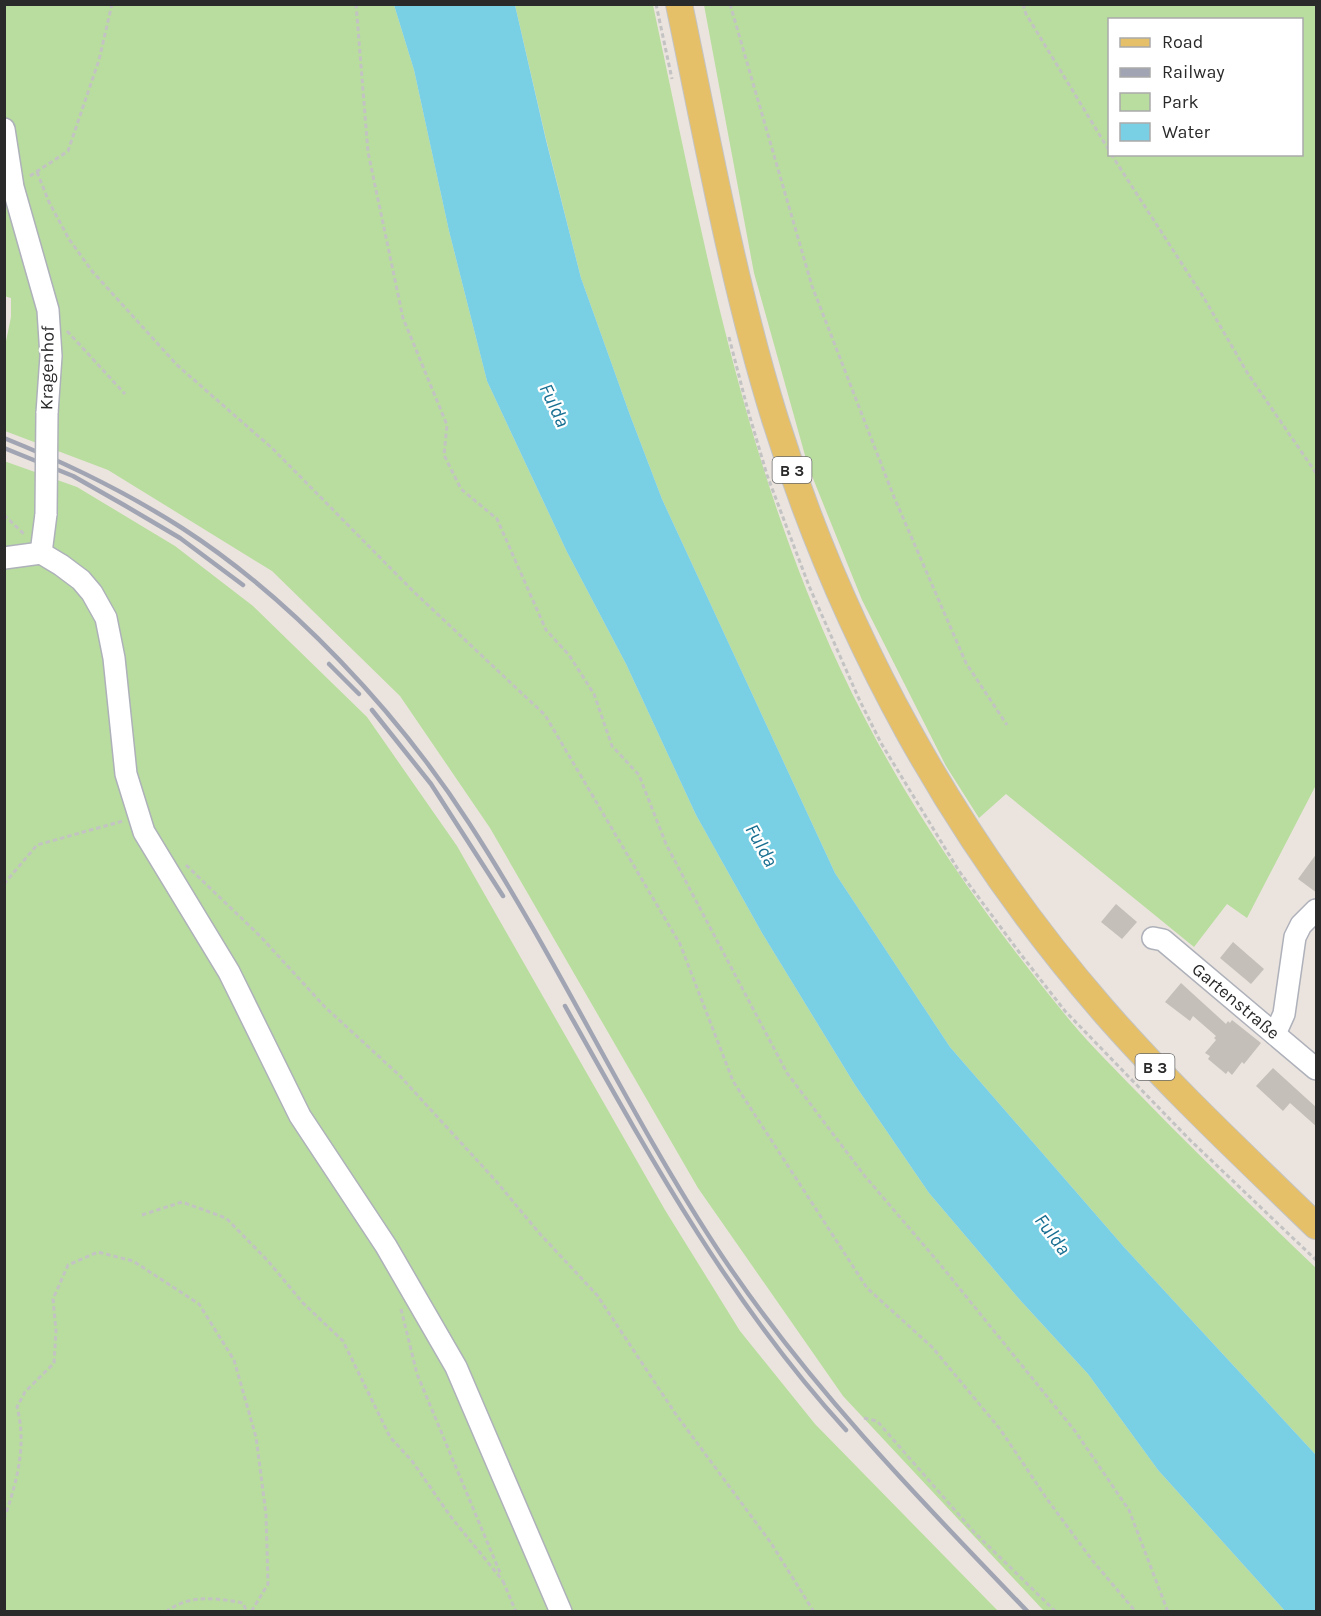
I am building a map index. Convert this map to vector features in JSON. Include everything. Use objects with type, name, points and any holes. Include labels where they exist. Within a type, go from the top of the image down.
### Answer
[{"type":"main road","name":"B 3","points":[[679,4],[732,252],[757,356],[777,426],[814,533],[838,590],[890,698],[946,798],[1010,894],[1071,972],[1139,1050],[1214,1127],[1317,1226]]},
{"type":"street","name":"Kragenhof","points":[[4,129],[7,165],[48,310],[51,356],[47,413],[46,514],[41,552]]},
{"type":"street","points":[[4,558],[41,552],[81,580],[92,592],[106,618],[114,657],[126,774],[144,831],[229,972],[300,1116],[386,1246],[456,1367],[561,1611]]},
{"type":"street","points":[[1275,1034],[1284,1014],[1296,937],[1301,925],[1317,910]]},
{"type":"street","name":"Gartenstraße","points":[[1153,938],[1163,940],[1317,1069]]},
{"type":"path","points":[[13,187],[68,151],[99,60],[112,4]]},
{"type":"path","points":[[356,4],[368,152],[403,318],[447,425],[444,455],[461,489],[497,519],[546,630],[569,655],[594,694],[612,746],[639,775],[666,844],[787,1073],[864,1175],[939,1263],[1075,1431],[1129,1510],[1168,1611]]},
{"type":"path","points":[[656,4],[674,86]]},
{"type":"path","points":[[730,4],[812,286],[894,497],[966,663],[1007,724]]},
{"type":"path","points":[[1023,4],[1026,14],[1108,150]]},
{"type":"path","points":[[1112,156],[1204,298],[1248,374],[1317,473]]},
{"type":"path","points":[[37,172],[49,202],[69,239],[92,271],[154,341],[177,365],[273,449],[414,591],[545,715],[680,944],[733,1081],[867,1288],[932,1347],[1000,1429],[1092,1560],[1136,1611]]},
{"type":"path","points":[[48,310],[125,394]]},
{"type":"path","points":[[728,331],[767,475],[808,585],[881,743],[946,851],[1012,943],[1065,1011],[1190,1140],[1317,1260]]},
{"type":"path","points":[[4,515],[41,552]]},
{"type":"path","points":[[4,884],[37,845],[138,816]]},
{"type":"path","points":[[186,865],[261,936],[326,1007],[399,1075],[496,1180],[540,1234],[597,1294],[675,1413],[771,1543],[814,1611]]},
{"type":"path","points":[[142,1215],[182,1202],[226,1218],[268,1261],[303,1303],[344,1341],[390,1437],[412,1461],[451,1517],[503,1581]]},
{"type":"path","points":[[4,1519],[16,1482],[22,1427],[17,1407],[25,1392],[54,1363],[56,1331],[53,1299],[68,1265],[98,1252],[133,1261],[199,1304],[234,1360],[256,1437],[266,1514],[268,1584],[249,1611],[243,1603],[218,1598],[194,1599],[174,1605],[166,1611]]},
{"type":"path","points":[[400,1305],[417,1374],[516,1611]]},
{"type":"path","points":[[864,1418],[877,1421],[974,1532],[1056,1611]]},
{"type":"green space","points":[[5,5],[394,5],[414,70],[449,231],[487,381],[567,552],[626,664],[696,815],[762,933],[855,1085],[929,1193],[1020,1300],[1088,1374],[1158,1470],[1285,1611],[1044,1611],[843,1396],[698,1188],[490,828],[400,696],[272,571],[108,470],[5,431],[4,351],[11,317],[11,298],[4,296]]},
{"type":"green space","points":[[515,5],[653,5],[707,258],[750,425],[776,507],[806,588],[840,668],[889,763],[916,808],[975,897],[1039,982],[1105,1059],[1316,1268],[1316,1455],[1124,1247],[950,1047],[835,873],[662,499],[630,415],[581,278]]},
{"type":"green space","points":[[704,5],[1316,5],[1316,785],[1247,918],[1227,904],[1194,947],[1006,794],[979,818],[946,766],[862,600],[808,466],[754,273]]},
{"type":"green space","points":[[4,461],[77,487],[175,546],[253,606],[367,717],[457,846],[665,1210],[740,1331],[815,1424],[998,1611],[5,1611]]},
{"type":"water","name":"Fulda","points":[[394,5],[515,5],[581,278],[630,415],[662,499],[835,873],[950,1047],[1124,1247],[1316,1455],[1316,1611],[1285,1611],[1158,1470],[1088,1374],[1020,1300],[929,1193],[855,1085],[762,933],[696,815],[626,664],[567,552],[487,381],[449,231],[414,70]]},
{"type":"building","points":[[1317,853],[1317,893],[1298,879]]},
{"type":"building","points":[[1116,904],[1137,922],[1122,939],[1101,922]]},
{"type":"building","points":[[1233,942],[1264,969],[1251,984],[1220,958]]},
{"type":"building","points":[[1181,983],[1226,1024],[1232,1020],[1261,1043],[1232,1075],[1228,1071],[1226,1074],[1208,1059],[1210,1056],[1205,1053],[1216,1040],[1214,1038],[1216,1036],[1193,1016],[1190,1021],[1165,1002]]},
{"type":"building","points":[[1273,1068],[1317,1108],[1317,1127],[1290,1103],[1283,1111],[1256,1086]]},
{"type":"railway","points":[[4,438],[117,490],[182,528],[263,589],[340,661],[376,700],[410,740],[469,823],[534,930],[688,1203],[756,1304],[828,1396],[906,1484],[1028,1612]]},
{"type":"railway","points":[[4,448],[73,476],[124,505],[180,538],[243,585]]},
{"type":"railway","points":[[329,664],[359,694]]},
{"type":"railway","points":[[372,710],[431,784],[503,896]]},
{"type":"railway","points":[[565,1006],[660,1172],[728,1279],[804,1381],[846,1430]]}]
